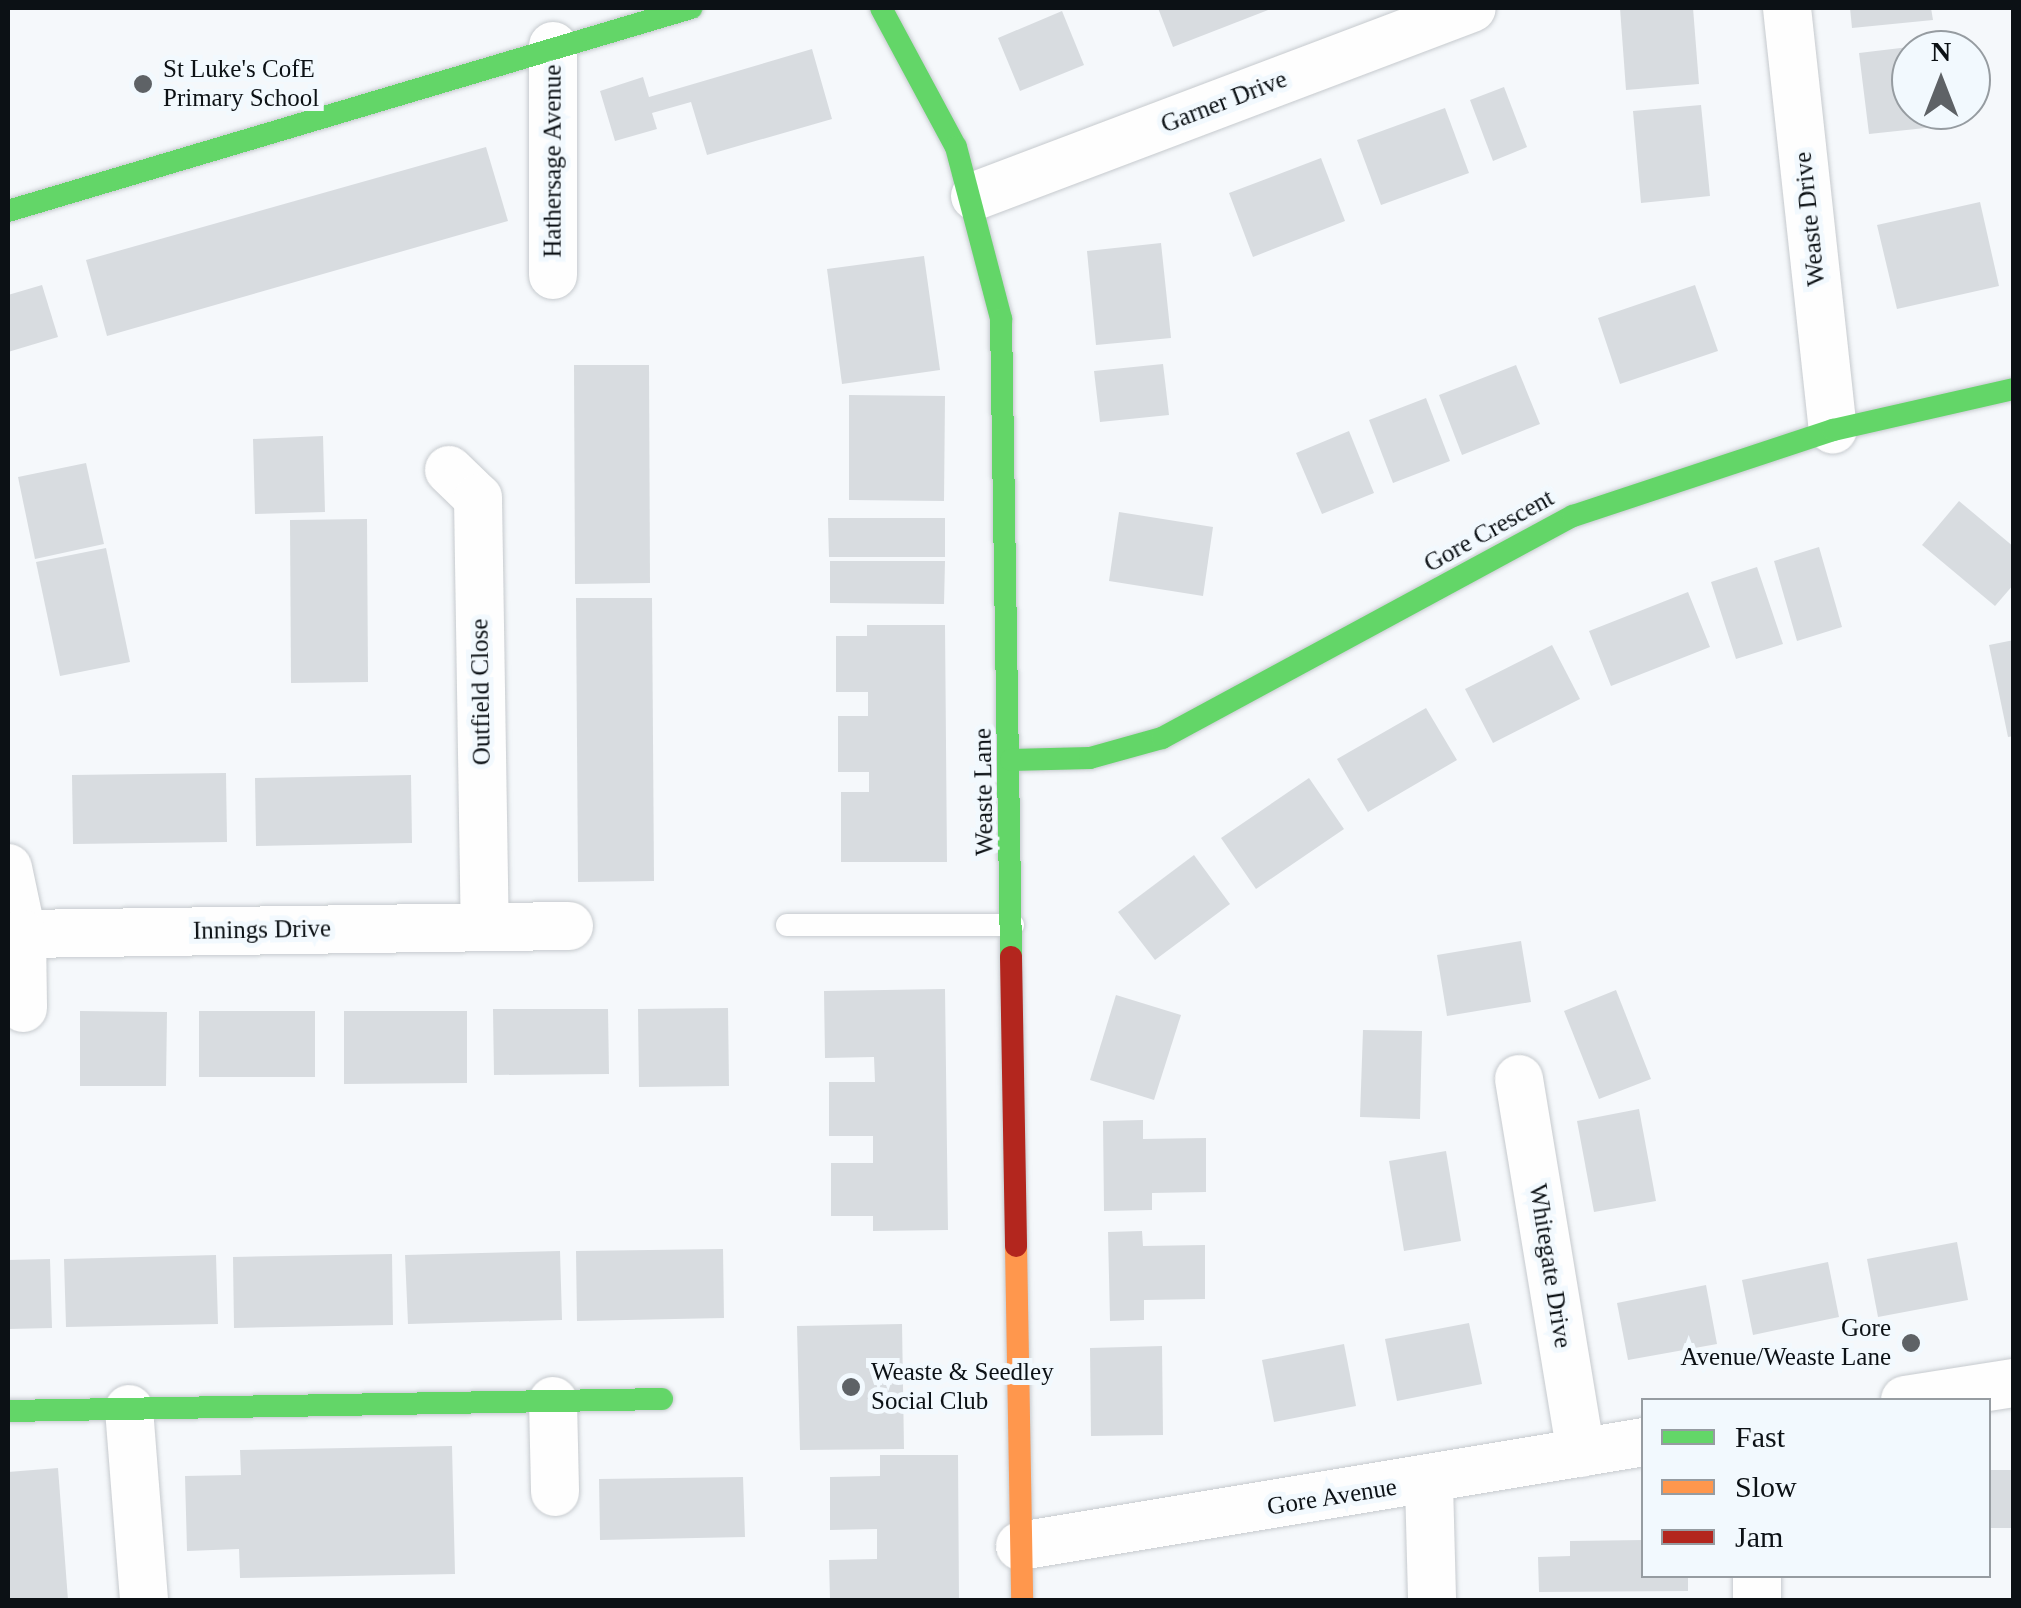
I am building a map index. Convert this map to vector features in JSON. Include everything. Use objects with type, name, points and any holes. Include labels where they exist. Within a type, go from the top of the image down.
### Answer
[{"type":"street","points":[[8,211],[553,46],[692,8]]},
{"type":"street","name":"Weaste Lane","points":[[881,8],[976,196],[1002,319],[1012,760],[1022,1600]]},
{"type":"street","name":"Garner Drive","points":[[976,196],[1472,8]]},
{"type":"street","name":"Weaste Drive","points":[[1787,8],[1833,430]]},
{"type":"street","name":"Hathersage Avenue","points":[[553,46],[553,275]]},
{"type":"street","name":"Gore Crescent","points":[[1012,760],[1090,758],[1162,738],[1573,516],[1833,430],[2014,389]]},
{"type":"street","name":"Outfield Close","points":[[449,470],[478,498],[485,926]]},
{"type":"street","points":[[8,868],[22,934],[23,1008]]},
{"type":"street","name":"Innings Drive","points":[[22,934],[569,926]]},
{"type":"street","name":"Whitegate Drive","points":[[1519,1078],[1581,1453]]},
{"type":"street","points":[[1917,1398],[2014,1383]]},
{"type":"street","points":[[8,1411],[662,1399]]},
{"type":"street","points":[[553,1400],[555,1492]]},
{"type":"street","points":[[129,1409],[144,1600]]},
{"type":"street","name":"Gore Avenue","points":[[1020,1546],[1429,1483],[1641,1443]]},
{"type":"street","points":[[1429,1483],[1432,1600]]},
{"type":"lane","points":[[787,926],[1014,926]]},
{"type":"building","points":[[1158,8],[1273,8],[1173,47]]},
{"type":"building","points":[[1620,8],[1693,8],[1699,84],[1626,90]]},
{"type":"building","points":[[1850,8],[1931,8],[1933,20],[1852,28]]},
{"type":"building","points":[[1062,11],[1084,65],[1020,91],[998,38]]},
{"type":"building","points":[[812,49],[832,119],[707,155],[691,102],[652,113],[657,129],[615,141],[600,91],[643,77],[649,97]]},
{"type":"building","points":[[1891,49],[1891,130],[1906,130],[1869,134],[1859,53]]},
{"type":"building","points":[[1504,87],[1527,147],[1493,161],[1470,100]]},
{"type":"building","points":[[1701,105],[1710,196],[1641,203],[1633,111]]},
{"type":"building","points":[[1445,108],[1469,173],[1381,205],[1357,140]]},
{"type":"building","points":[[486,147],[508,221],[107,336],[86,260]]},
{"type":"building","points":[[1321,158],[1345,221],[1253,257],[1229,193]]},
{"type":"building","points":[[1980,202],[1999,286],[1897,309],[1877,225]]},
{"type":"building","points":[[1161,243],[1171,338],[1096,345],[1087,251]]},
{"type":"building","points":[[924,256],[940,370],[842,384],[827,269]]},
{"type":"building","points":[[42,285],[58,337],[8,352],[8,295]]},
{"type":"building","points":[[1695,285],[1718,351],[1620,384],[1598,318]]},
{"type":"building","points":[[1163,364],[1169,415],[1100,422],[1094,371]]},
{"type":"building","points":[[574,365],[649,365],[650,583],[575,584]]},
{"type":"building","points":[[1516,365],[1540,424],[1462,455],[1439,395]]},
{"type":"building","points":[[849,395],[945,396],[944,501],[849,500]]},
{"type":"building","points":[[1426,398],[1450,461],[1393,483],[1369,420]]},
{"type":"building","points":[[1349,431],[1374,493],[1322,514],[1296,453]]},
{"type":"building","points":[[323,436],[325,512],[255,514],[253,439]]},
{"type":"building","points":[[86,463],[104,544],[35,559],[18,477]]},
{"type":"building","points":[[1959,501],[2014,547],[2014,584],[1995,606],[1922,545]]},
{"type":"building","points":[[1119,512],[1213,527],[1203,596],[1109,581]]},
{"type":"building","points":[[828,518],[945,518],[945,557],[829,557]]},
{"type":"building","points":[[367,519],[368,682],[291,683],[290,520]]},
{"type":"building","points":[[1819,547],[1842,627],[1797,641],[1774,561]]},
{"type":"building","points":[[106,548],[130,662],[60,676],[36,562]]},
{"type":"building","points":[[830,561],[945,561],[944,604],[830,603]]},
{"type":"building","points":[[1757,567],[1783,644],[1736,659],[1711,582]]},
{"type":"building","points":[[1688,592],[1710,647],[1611,686],[1589,631]]},
{"type":"building","points":[[576,598],[652,598],[654,881],[578,882]]},
{"type":"building","points":[[867,625],[945,625],[947,862],[841,862],[841,792],[869,792],[869,772],[838,772],[838,716],[868,716],[868,692],[836,692],[836,636],[867,636]]},
{"type":"building","points":[[2014,640],[2014,736],[2008,737],[1989,645]]},
{"type":"building","points":[[1552,645],[1580,699],[1493,743],[1465,689]]},
{"type":"building","points":[[1426,708],[1457,760],[1368,812],[1337,759]]},
{"type":"building","points":[[226,773],[227,842],[73,844],[72,775]]},
{"type":"building","points":[[411,775],[412,843],[256,846],[255,778]]},
{"type":"building","points":[[1309,778],[1344,829],[1256,889],[1221,838]]},
{"type":"building","points":[[1194,855],[1230,904],[1155,960],[1118,912]]},
{"type":"building","points":[[1521,941],[1531,1002],[1447,1016],[1437,955]]},
{"type":"building","points":[[945,989],[948,1230],[873,1231],[873,1216],[831,1216],[831,1163],[873,1163],[873,1136],[829,1136],[829,1082],[875,1082],[874,1057],[825,1058],[824,991]]},
{"type":"building","points":[[1616,990],[1651,1079],[1599,1099],[1564,1011]]},
{"type":"building","points":[[1116,995],[1181,1015],[1154,1100],[1090,1080]]},
{"type":"building","points":[[728,1008],[729,1086],[639,1087],[638,1009]]},
{"type":"building","points":[[493,1009],[608,1009],[609,1074],[494,1075]]},
{"type":"building","points":[[80,1011],[167,1012],[166,1086],[80,1086]]},
{"type":"building","points":[[199,1011],[315,1011],[315,1077],[199,1077]]},
{"type":"building","points":[[344,1011],[467,1011],[467,1083],[344,1084]]},
{"type":"building","points":[[1363,1030],[1422,1031],[1420,1119],[1360,1117]]},
{"type":"building","points":[[1639,1109],[1656,1201],[1594,1212],[1577,1121]]},
{"type":"building","points":[[1143,1120],[1143,1139],[1206,1138],[1206,1192],[1152,1193],[1152,1210],[1104,1211],[1103,1121]]},
{"type":"building","points":[[1446,1151],[1461,1241],[1404,1251],[1389,1161]]},
{"type":"building","points":[[1142,1231],[1143,1246],[1205,1245],[1205,1299],[1144,1300],[1144,1320],[1110,1321],[1108,1232]]},
{"type":"building","points":[[1957,1242],[1968,1300],[1878,1317],[1867,1259]]},
{"type":"building","points":[[723,1249],[724,1318],[577,1321],[576,1251]]},
{"type":"building","points":[[560,1251],[562,1320],[408,1324],[405,1255]]},
{"type":"building","points":[[392,1254],[393,1325],[234,1328],[233,1257]]},
{"type":"building","points":[[216,1255],[218,1324],[66,1327],[64,1259]]},
{"type":"building","points":[[50,1259],[52,1328],[8,1329],[8,1260]]},
{"type":"building","points":[[1828,1262],[1839,1317],[1753,1335],[1742,1280]]},
{"type":"building","points":[[1706,1285],[1717,1344],[1628,1360],[1617,1303]]},
{"type":"building","points":[[1469,1323],[1482,1384],[1397,1401],[1385,1339]]},
{"type":"building","name":"Weaste & Seedley Social Club","points":[[902,1324],[904,1449],[800,1450],[797,1326]]},
{"type":"building","points":[[1344,1344],[1356,1406],[1274,1422],[1262,1360]]},
{"type":"building","points":[[1162,1346],[1163,1435],[1091,1436],[1090,1348]]},
{"type":"building","points":[[452,1446],[455,1574],[240,1578],[239,1549],[187,1551],[185,1476],[241,1475],[240,1450]]},
{"type":"building","points":[[880,1455],[958,1455],[959,1600],[830,1600],[829,1560],[877,1559],[877,1529],[830,1530],[830,1477],[880,1476]]},
{"type":"building","points":[[58,1468],[68,1600],[8,1600],[8,1472]]},
{"type":"building","points":[[1991,1470],[2014,1470],[2014,1528],[1991,1528]]},
{"type":"building","points":[[743,1477],[745,1537],[600,1540],[599,1479]]},
{"type":"building","points":[[1641,1540],[1641,1578],[1688,1578],[1688,1591],[1539,1592],[1538,1557],[1570,1556],[1570,1541]]},
{"type":"traffic: fast","points":[[8,211],[691,8]]},
{"type":"traffic: fast","points":[[881,8],[956,147],[1001,319],[1011,957]]},
{"type":"traffic: fast","points":[[1011,760],[1090,758],[1162,738],[1573,516],[1833,430],[2014,389]]},
{"type":"traffic: fast","points":[[8,1411],[662,1399]]},
{"type":"traffic: slow","points":[[1016,1246],[1022,1600]]},
{"type":"traffic: jam","points":[[1011,957],[1016,1246]]},
{"type":"place","name":"St Luke's CofE Primary School","points":[[143,84]]},
{"type":"place","name":"Gore Avenue/Weaste Lane","points":[[1911,1343]]},
{"type":"place","name":"Weaste & Seedley Social Club","points":[[851,1387]]}]
